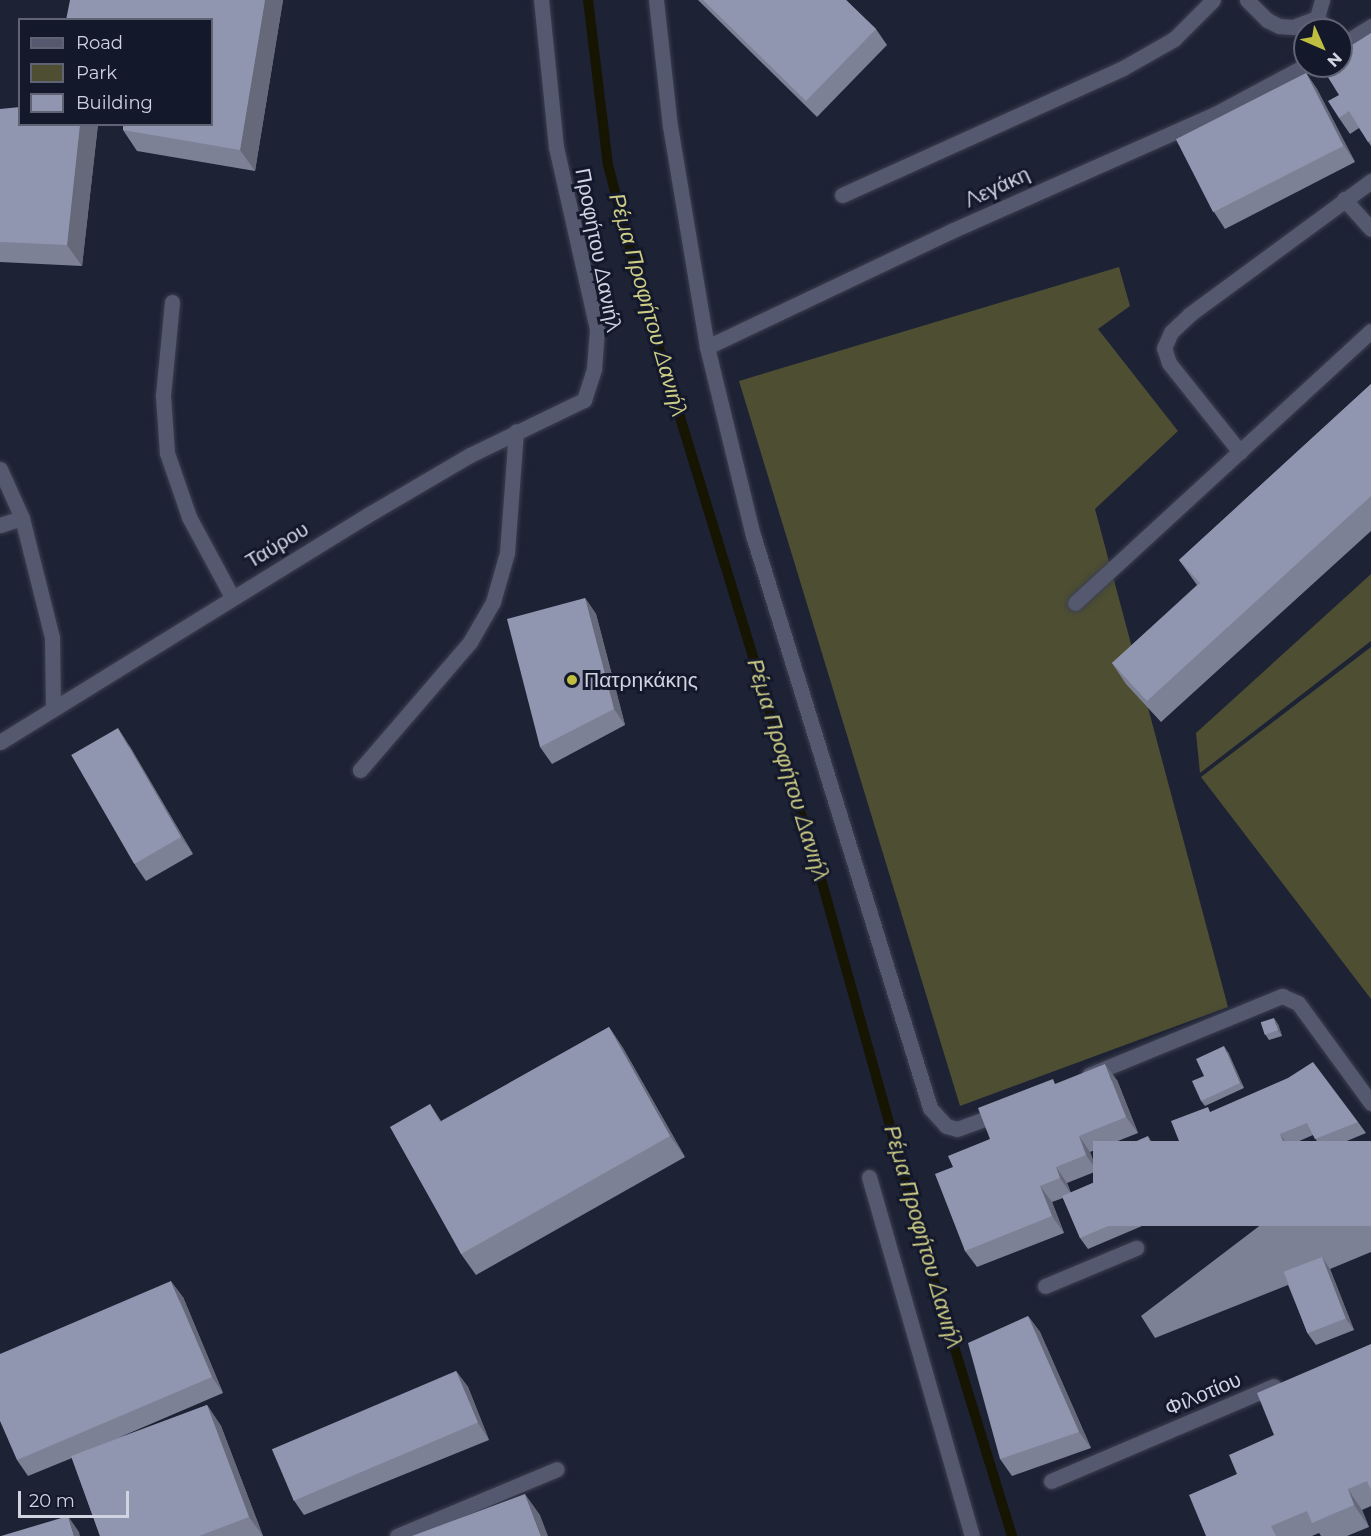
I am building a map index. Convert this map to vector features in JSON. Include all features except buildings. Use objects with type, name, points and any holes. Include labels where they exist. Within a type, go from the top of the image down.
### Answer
[{"type":"street","name":"Προφήτου Δανιήλ","points":[[541,0],[556,147],[597,329],[594,369],[584,400]]},
{"type":"street","points":[[656,0],[670,126],[707,347],[753,535],[930,1108],[946,1126],[957,1129],[1011,1108]]},
{"type":"street","points":[[842,195],[1123,68],[1174,39],[1213,0]]},
{"type":"street","points":[[1247,0],[1267,21],[1279,26],[1293,27]]},
{"type":"street","points":[[1317,18],[1322,0]]},
{"type":"street","points":[[1353,37],[1371,26]]},
{"type":"street","name":"Λεγάκη","points":[[707,347],[951,231],[1215,114],[1293,72]]},
{"type":"street","points":[[1240,452],[1168,363],[1164,348],[1171,332],[1190,314],[1344,199],[1371,182]]},
{"type":"street","points":[[1344,199],[1371,229]]},
{"type":"street","points":[[172,302],[163,396],[166,453],[189,517],[232,597]]},
{"type":"street","points":[[1075,603],[1371,331]]},
{"type":"street","name":"Ταύρου","points":[[0,742],[232,597],[516,431],[584,400]]},
{"type":"street","points":[[360,770],[470,642],[493,602],[507,553],[516,431]]},
{"type":"street","points":[[0,469],[22,518],[52,637],[53,708]]},
{"type":"street","points":[[0,525],[22,518]]},
{"type":"street","points":[[1077,1080],[1274,996],[1291,998],[1298,1003],[1371,1103]]},
{"type":"street","points":[[869,1177],[972,1536]]},
{"type":"street","points":[[1045,1286],[1154,1240]]},
{"type":"street","name":"Φιλοτίου","points":[[1051,1481],[1294,1378]]},
{"type":"street","points":[[397,1536],[557,1469]]},
{"type":"green space","points":[[1119,267],[1130,306],[1098,329],[1178,431],[1095,509],[1228,1007],[960,1106],[739,381]]},
{"type":"green space","points":[[1371,574],[1371,641],[1200,773],[1196,733]]},
{"type":"green space","points":[[1371,647],[1371,999],[1201,777]]},
{"type":"waterway","name":"Ρέμα Προφήτου Δανιήλ","points":[[588,0],[608,165],[640,286],[823,886],[927,1258],[1012,1536]]},
{"type":"place","name":"Πατρηκάκης","points":[[572,680]]}]
